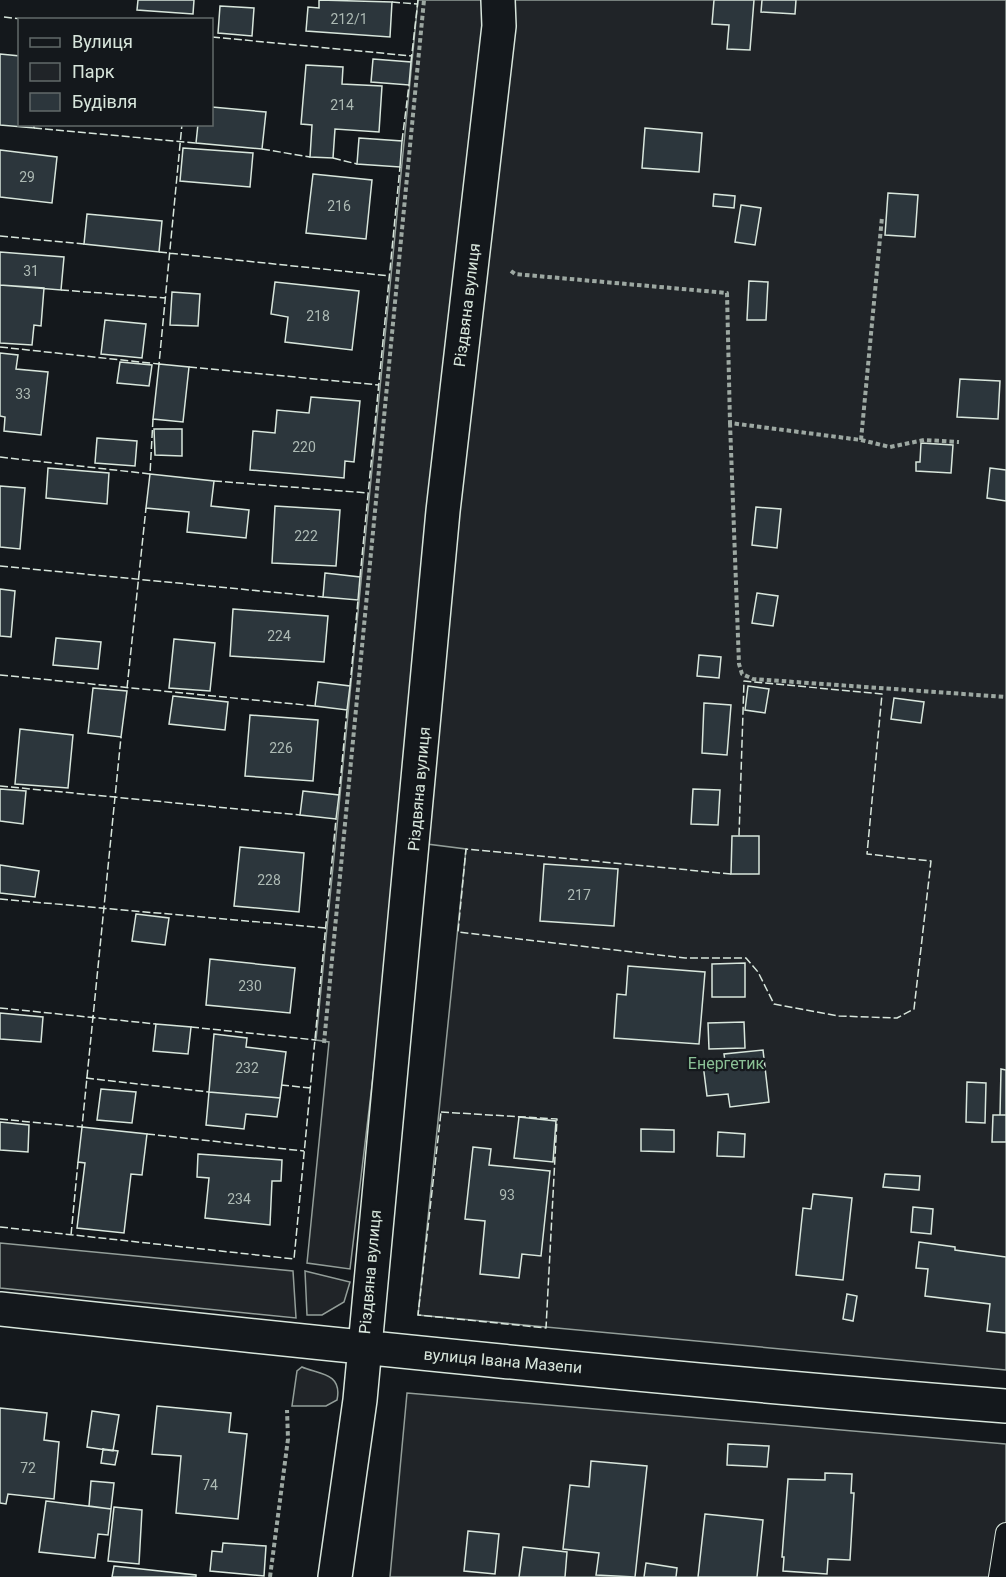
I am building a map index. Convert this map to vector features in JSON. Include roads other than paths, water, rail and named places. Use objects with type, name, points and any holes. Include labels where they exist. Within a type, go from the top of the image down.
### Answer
[{"type":"street","name":"Різдвяна вулиця","points":[[335,1577],[360,1400],[363,1348],[414,840],[443,511],[499,26],[498,0]]},
{"type":"street","name":"вулиця Івана Мазепи","points":[[0,1310],[800,1390],[1006,1406]]},
{"type":"lane","points":[[999,1577],[1006,1533]]},
{"type":"park label","name":"Енергетик","points":[[726,1063]]}]
